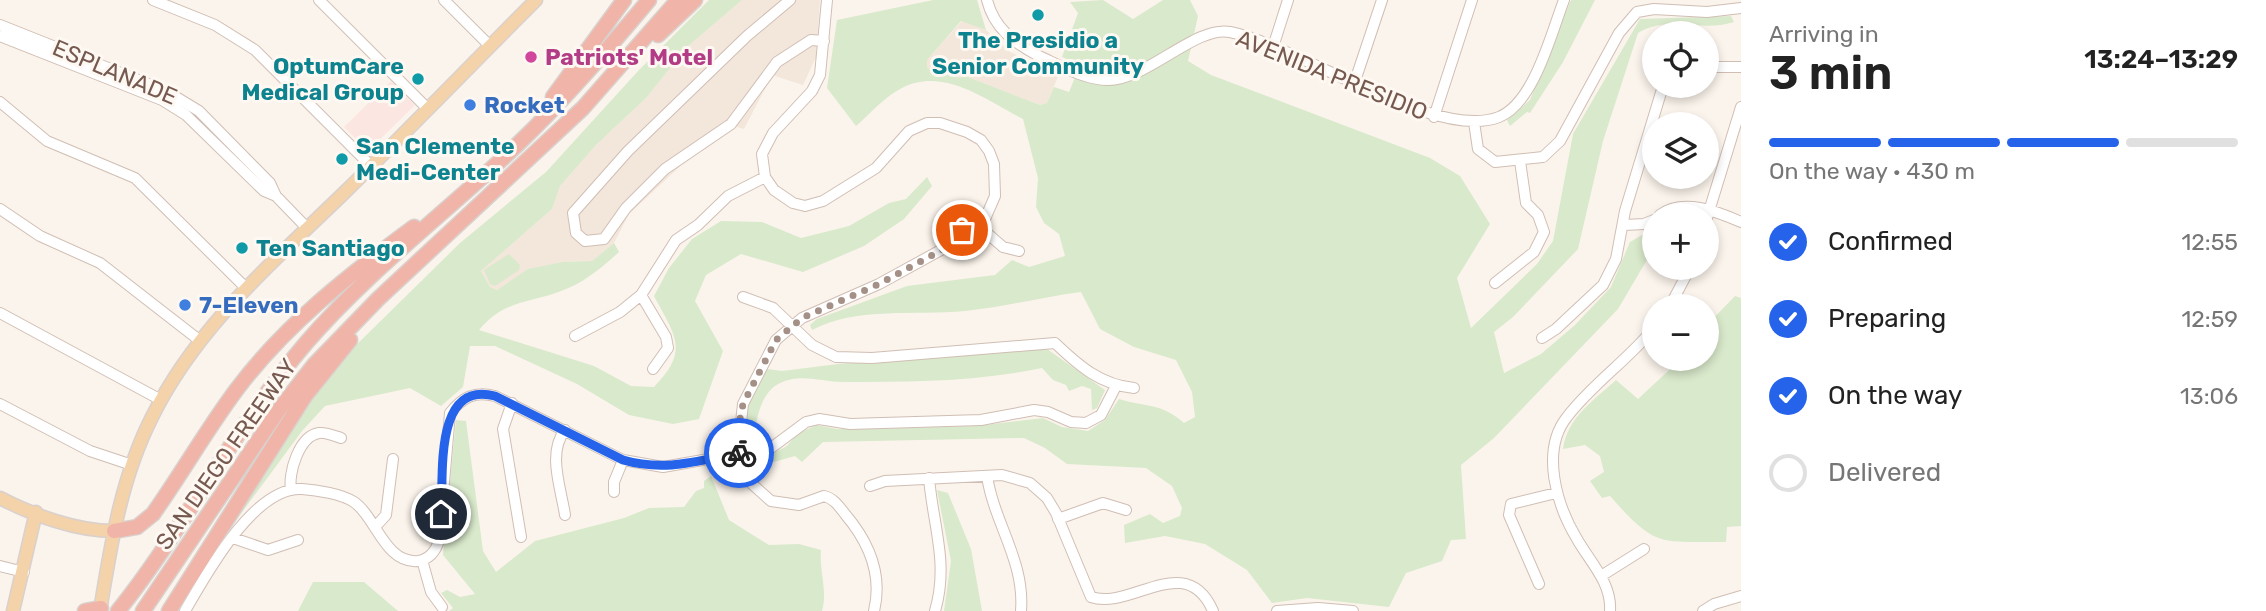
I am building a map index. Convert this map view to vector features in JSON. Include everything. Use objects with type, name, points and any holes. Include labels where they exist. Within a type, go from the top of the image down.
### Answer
[{"type":"highway","points":[[517,145],[624,0]]},
{"type":"highway","name":"SAN DIEGO FREEWAY","points":[[118,611],[150,570],[256,407],[306,343],[350,296],[517,145],[578,82],[649,0]]},
{"type":"highway","name":"SAN DIEGO FREEWAY","points":[[144,611],[278,411],[314,365],[378,299],[609,81],[678,0]]},
{"type":"highway","points":[[609,81],[695,0]]},
{"type":"highway","points":[[114,531],[137,527],[153,514],[237,390],[296,322],[348,276],[474,182]]},
{"type":"highway","points":[[169,611],[305,396],[361,327],[378,299]]},
{"type":"highway","points":[[85,611],[100,609]]},
{"type":"main road","points":[[100,609],[114,531],[132,465],[161,400],[200,340],[246,288],[536,0]]},
{"type":"main road","points":[[0,490],[24,501],[36,512]]},
{"type":"main road","points":[[0,498],[82,527],[114,531]]},
{"type":"main road","points":[[13,611],[36,512]]},
{"type":"street","points":[[153,0],[225,30],[255,50],[371,166]]},
{"type":"street","points":[[319,0],[428,109]]},
{"type":"street","points":[[444,0],[490,47]]},
{"type":"street","points":[[790,0],[747,36],[628,150],[577,206],[572,219],[581,238],[593,242],[604,239],[626,208],[665,169],[731,124],[777,62],[811,40],[824,41]]},
{"type":"street","points":[[827,0],[820,75],[812,91],[765,146],[762,164],[765,177],[783,198],[793,203],[814,204],[839,193],[876,168],[914,128],[940,123],[967,132],[981,141],[994,164],[995,196],[981,228],[879,284],[793,324],[776,340],[743,404],[740,419],[742,453],[752,484],[771,501],[799,505],[829,497],[868,545],[875,572],[877,600],[874,611]]},
{"type":"street","name":"AVENIDA PRESIDIO","points":[[987,0],[999,28],[1020,46],[1088,77],[1108,80],[1128,77],[1217,32],[1228,32],[1273,47],[1434,117],[1474,122],[1497,118],[1521,102],[1564,0]]},
{"type":"street","points":[[1273,47],[1287,0]]},
{"type":"street","points":[[1354,81],[1382,0]]},
{"type":"street","points":[[1434,117],[1472,0]]},
{"type":"street","points":[[1474,122],[1478,149],[1496,162],[1543,157],[1560,141],[1619,33],[1637,12],[1654,9],[1707,12],[1741,8]]},
{"type":"street","name":"ESPLANADE","points":[[0,25],[48,49],[164,95],[264,191],[276,196],[307,228]]},
{"type":"street","name":"ESPLANADE","points":[[0,36],[48,49]]},
{"type":"street","points":[[1719,67],[1741,67]]},
{"type":"street","points":[[1542,338],[1556,329],[1603,285],[1616,259],[1625,211],[1658,98]]},
{"type":"street","points":[[0,102],[47,141],[135,178],[246,288]]},
{"type":"street","points":[[1712,203],[1741,107]]},
{"type":"street","points":[[1495,283],[1534,252],[1544,232],[1538,215],[1526,203],[1520,161]]},
{"type":"street","points":[[575,336],[620,312],[640,295],[676,240],[698,225],[728,196],[765,177]]},
{"type":"street","points":[[0,209],[40,236],[100,263],[200,340]]},
{"type":"street","points":[[956,218],[966,237]]},
{"type":"street","points":[[1719,218],[1741,222]]},
{"type":"street","points":[[1624,225],[1642,224]]},
{"type":"street","points":[[981,228],[1003,247],[1019,251]]},
{"type":"street","points":[[640,295],[666,337],[668,348],[653,369]]},
{"type":"street","points":[[743,297],[773,308],[793,324],[812,345],[836,357],[872,358],[1055,343],[1086,370],[1116,386],[1135,388]]},
{"type":"street","points":[[0,313],[161,400]]},
{"type":"street","points":[[1611,611],[1611,600],[1601,576],[1576,539],[1556,493],[1554,443],[1565,418],[1642,340]]},
{"type":"street","points":[[185,611],[233,538],[263,503],[291,490],[301,489],[346,498],[359,506],[394,553],[411,561],[422,560],[436,551],[450,414],[463,399],[472,394],[483,393],[512,403],[623,460],[663,467],[771,448],[806,422],[819,419],[850,424],[981,420],[1034,410],[1048,412],[1072,422],[1087,423],[1101,415],[1116,386]]},
{"type":"street","points":[[512,403],[503,429],[521,537]]},
{"type":"street","points":[[0,404],[90,451],[132,465]]},
{"type":"street","points":[[565,430],[556,445],[555,455],[565,515]]},
{"type":"street","points":[[291,490],[299,450],[311,437],[320,433],[341,438]]},
{"type":"street","points":[[375,527],[386,515],[393,459]]},
{"type":"street","points":[[614,492],[614,482],[623,460]]},
{"type":"street","points":[[987,476],[991,502],[1014,553],[1020,576],[1021,611]]},
{"type":"street","points":[[929,478],[932,513],[942,556],[942,578],[935,611]]},
{"type":"street","points":[[870,486],[885,481],[929,478],[1019,478],[1030,483],[1047,498],[1091,597],[1103,600],[1173,583],[1196,590],[1213,611]]},
{"type":"street","points":[[1539,584],[1509,515],[1511,505],[1556,493]]},
{"type":"street","points":[[1058,519],[1103,503],[1126,510]]},
{"type":"street","points":[[233,538],[268,550],[298,540]]},
{"type":"street","points":[[1601,576],[1644,549]]},
{"type":"street","points":[[422,560],[431,592],[442,607]]},
{"type":"street","points":[[0,566],[24,572]]},
{"type":"street","points":[[1703,611],[1714,604],[1741,596]]},
{"type":"street","points":[[1277,611],[1308,608],[1353,611]]},
{"type":"shaded area","points":[[742,0],[820,0],[816,57],[803,85],[772,75],[744,129],[737,127],[688,159],[629,214],[614,243],[592,261],[562,262],[529,269],[497,290],[490,287],[481,271],[552,209],[560,186],[596,145],[646,98],[687,47]]},
{"type":"shaded area","points":[[962,21],[986,30],[1010,52],[1059,74],[1047,103],[1040,105],[963,75],[960,78],[927,68],[926,61]]},
{"type":"shaded area","points":[[391,81],[415,105],[368,151],[344,127]]},
{"type":"green space","points":[[709,0],[742,0],[687,47],[646,98],[596,145],[560,186],[552,209],[481,271],[490,287],[497,290],[528,269],[562,262],[592,261],[614,243],[619,252],[577,284],[507,308],[488,320],[479,330],[594,366],[631,386],[654,387],[672,363],[675,343],[673,333],[654,296],[669,268],[692,239],[721,221],[762,222],[801,238],[849,226],[889,203],[906,199],[927,177],[932,186],[904,219],[864,246],[803,272],[741,254],[706,275],[695,301],[723,351],[699,419],[673,424],[629,415],[577,384],[495,346],[470,346],[463,387],[441,406],[410,388],[325,406],[302,431],[214,550],[295,422],[344,357],[460,243],[546,172],[639,70]]},
{"type":"green space","points":[[933,0],[977,0],[986,30],[961,21],[927,60],[927,68],[960,78],[963,75],[1040,105],[1047,103],[1054,87],[1069,92],[1080,65],[1062,57],[1078,13],[1070,2],[1103,0],[1133,19],[1163,0],[1190,0],[1198,16],[1188,61],[1211,75],[1430,158],[1460,176],[1490,224],[1457,278],[1471,328],[1537,264],[1553,241],[1573,134],[1640,19],[1731,16],[1734,22],[1719,25],[1719,21],[1642,21],[1642,31],[1638,33],[1603,141],[1578,249],[1513,317],[1494,332],[1504,373],[1541,354],[1575,325],[1611,287],[1630,242],[1642,235],[1642,268],[1618,309],[1494,438],[1461,465],[1466,539],[1451,540],[1442,561],[1406,573],[1389,607],[1307,598],[1272,603],[1247,570],[1205,544],[1165,536],[1125,543],[1124,525],[1150,514],[1163,523],[1180,516],[1182,508],[1172,486],[1146,468],[1067,464],[1045,448],[1024,438],[823,442],[802,462],[795,456],[763,465],[755,471],[752,458],[770,455],[787,446],[797,434],[816,425],[837,429],[976,426],[1043,418],[1062,427],[1088,431],[1105,420],[1119,399],[1161,409],[1184,423],[1195,417],[1192,392],[1176,360],[1134,347],[1100,329],[1081,292],[965,311],[867,315],[830,322],[812,330],[810,325],[817,319],[907,286],[995,275],[1012,260],[1029,267],[1065,256],[1059,234],[1044,223],[1036,207],[1038,178],[1023,119],[965,88],[933,81],[918,82],[896,91],[856,126],[827,88],[837,20]]},
{"type":"green space","points":[[1571,0],[1595,0],[1563,62],[1530,113],[1527,112],[1510,126],[1507,120],[1530,100]]},
{"type":"green space","points":[[509,254],[520,265],[519,270],[495,286],[490,284],[484,270]]},
{"type":"green space","points":[[1735,296],[1741,298],[1741,526],[1727,527],[1726,542],[1660,539],[1638,525],[1610,496],[1602,498],[1590,481],[1604,472],[1600,456],[1585,445],[1563,449],[1565,438],[1582,411],[1616,380],[1638,399],[1668,371],[1719,371],[1719,313]]},
{"type":"green space","points":[[1047,349],[1105,390],[1097,408],[1092,410],[1091,389],[1082,386],[1069,391],[1066,385],[1053,380],[1042,368],[943,380],[843,382],[796,379],[780,383],[768,393],[758,415],[755,439],[747,441],[747,408],[767,369],[782,371],[838,364]]},
{"type":"green space","points":[[456,420],[466,421],[483,551],[496,572],[535,541],[624,518],[649,508],[684,507],[696,491],[704,488],[704,481],[711,476],[729,520],[769,545],[799,544],[821,550],[824,596],[822,611],[449,611],[453,608],[441,593],[447,590],[460,597],[475,594],[443,555]]},
{"type":"green space","points":[[937,490],[948,493],[971,549],[982,611],[944,611],[951,561]]},
{"type":"green space","points":[[313,582],[364,582],[398,611],[298,611]]},
{"type":"way so far","points":[[739,453],[742,453],[740,419],[743,404],[776,340],[802,318],[879,284],[966,237],[962,230]]},
{"type":"place","name":"The Presidio a Senior Community","points":[[1038,15]]},
{"type":"place","name":"Patriots' Motel","points":[[531,57]]},
{"type":"place","name":"OptumCare Medical Group","points":[[418,79]]},
{"type":"place","name":"Rocket","points":[[470,105]]},
{"type":"place","name":"San Clemente Medi-Center","points":[[342,159]]},
{"type":"place","name":"Ten Santiago","points":[[242,248]]},
{"type":"place","name":"7-Eleven","points":[[185,305]]},
{"type":"route","points":[[441,514],[450,414],[463,399],[472,394],[495,396],[623,460],[644,466],[663,467],[739,453]]}]
